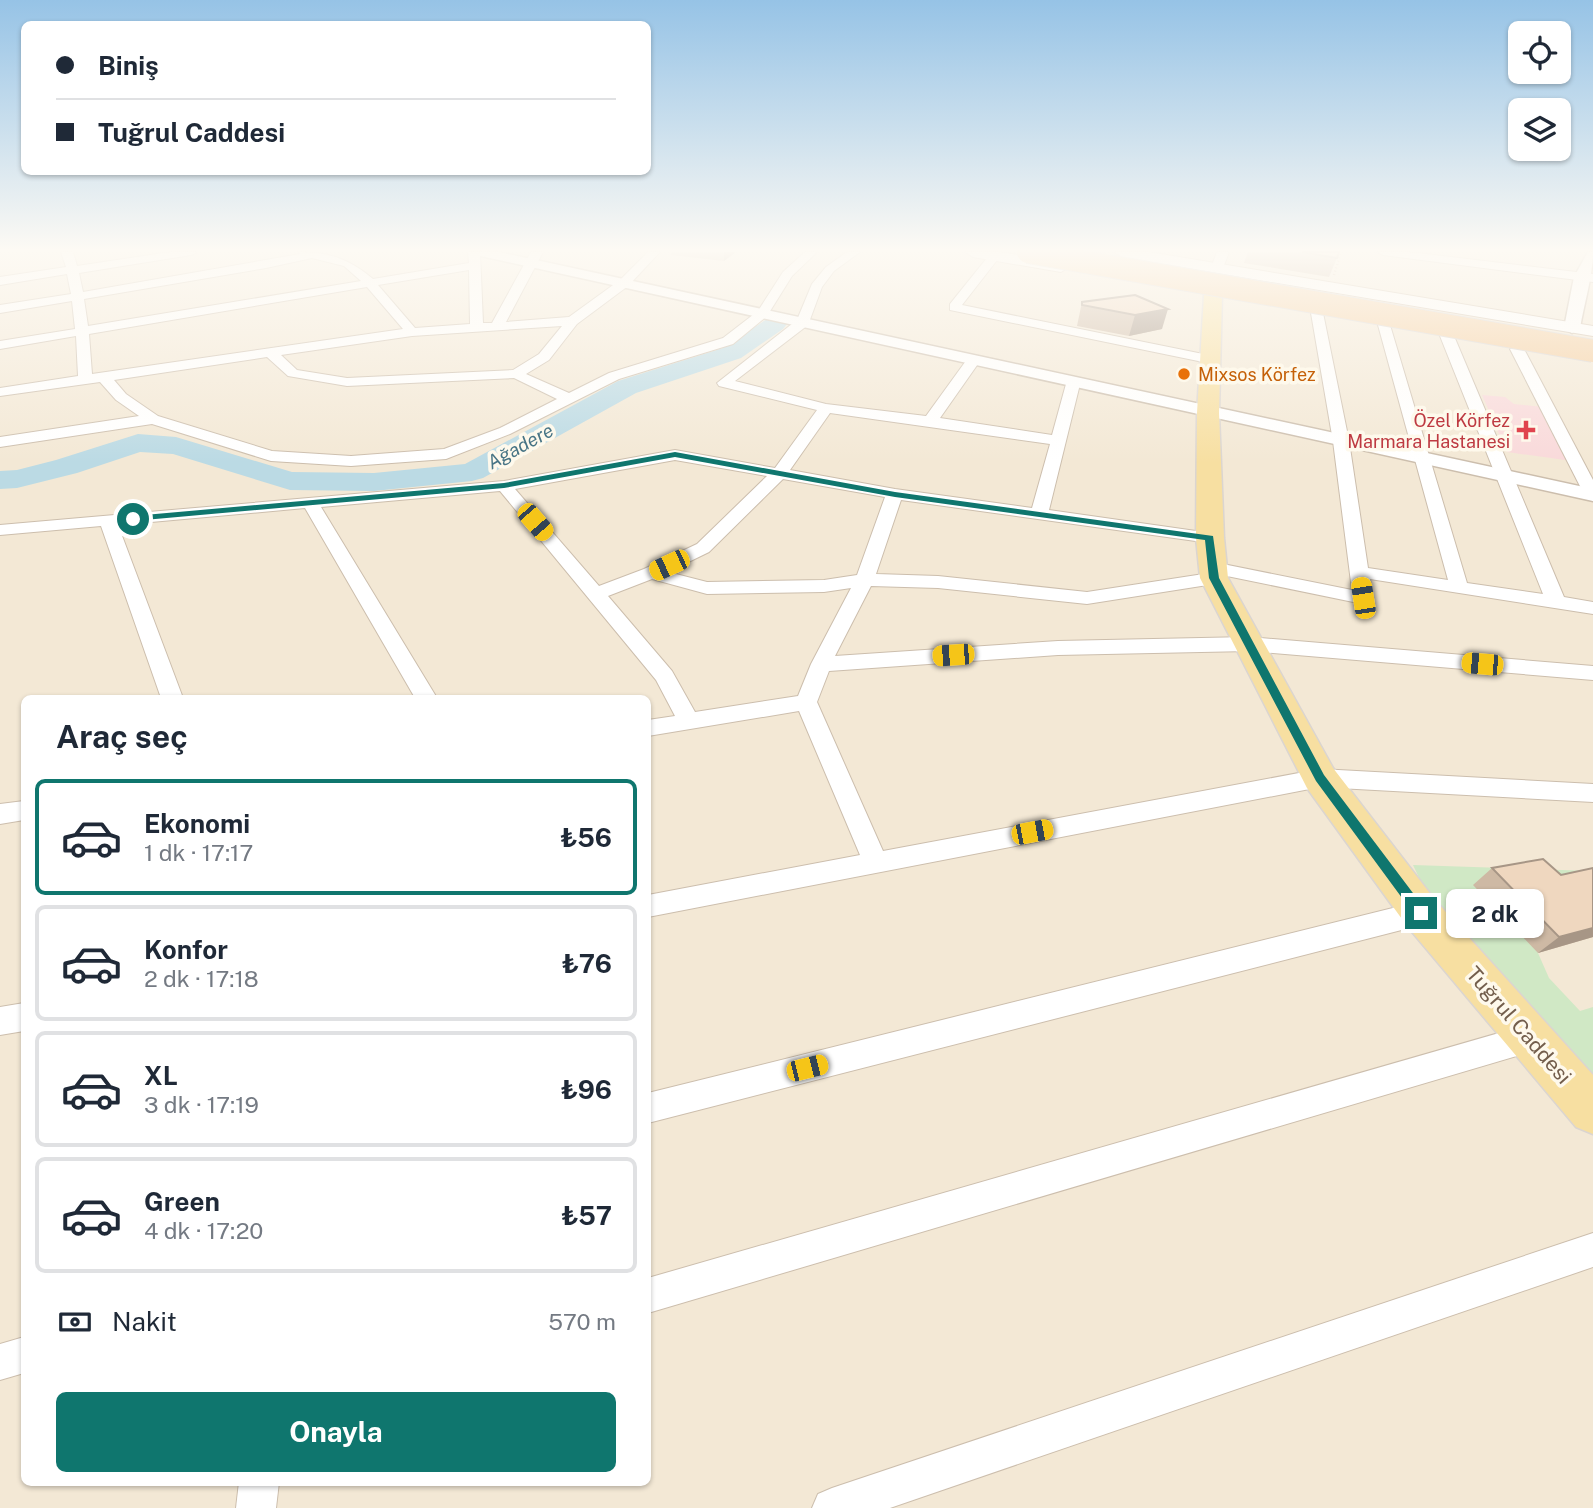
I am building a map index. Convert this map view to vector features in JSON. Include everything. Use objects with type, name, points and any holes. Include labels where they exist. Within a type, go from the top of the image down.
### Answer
[{"type":"highway","points":[[1430,322],[1593,351]]},
{"type":"highway","points":[[1491,322],[1593,340]]},
{"type":"main road","name":"Tuğrul Caddesi","points":[[1214,322],[1208,359],[1212,561],[1249,644],[1320,778],[1421,913],[1593,1110]]},
{"type":"main road","points":[[1369,322],[1593,361]]},
{"type":"main road","points":[[1538,322],[1593,331]]},
{"type":"street","points":[[82,322],[85,379]]},
{"type":"street","points":[[0,345],[133,322]]},
{"type":"street","points":[[404,322],[412,332]]},
{"type":"street","points":[[477,322],[477,327]]},
{"type":"street","points":[[497,326],[499,322]]},
{"type":"street","points":[[0,392],[412,332],[551,322]]},
{"type":"street","points":[[516,374],[544,357],[571,322]]},
{"type":"street","points":[[104,377],[121,397],[153,419],[271,456],[351,461],[446,454],[505,431],[614,376],[728,341],[751,322]]},
{"type":"street","points":[[803,322],[724,383],[826,408],[1058,441]]},
{"type":"street","points":[[805,322],[1073,384],[1593,495]]},
{"type":"street","points":[[1029,322],[1208,359]]},
{"type":"street","points":[[0,530],[504,486],[675,455],[895,494],[1039,516],[1363,598],[1341,441],[1319,322]]},
{"type":"street","points":[[1572,328],[1574,322]]},
{"type":"street","points":[[1384,325],[1459,587]]},
{"type":"street","points":[[1447,336],[1556,602]]},
{"type":"street","points":[[1517,349],[1593,495]]},
{"type":"street","points":[[268,351],[293,373],[347,382],[516,374],[569,399]]},
{"type":"street","points":[[930,421],[973,361]]},
{"type":"street","points":[[1039,516],[1073,384]]},
{"type":"street","points":[[596,594],[651,573],[703,548],[779,474],[826,408]]},
{"type":"street","points":[[0,442],[153,419]]},
{"type":"street","points":[[504,486],[665,676],[689,722]]},
{"type":"street","points":[[875,861],[806,702],[821,664],[864,580],[895,494]]},
{"type":"street","points":[[310,503],[424,695]]},
{"type":"street","points":[[108,521],[171,695]]},
{"type":"street","points":[[651,573],[707,589],[824,586],[864,580],[938,582],[1087,598],[1212,561]]},
{"type":"street","points":[[1359,572],[1593,608]]},
{"type":"street","points":[[821,664],[1058,648],[1249,644],[1593,673]]},
{"type":"street","points":[[651,728],[806,702]]},
{"type":"street","points":[[651,903],[1320,778],[1593,793]]},
{"type":"street","points":[[0,814],[21,811]]},
{"type":"street","points":[[651,1107],[1421,913]]},
{"type":"street","points":[[0,1021],[21,1018]]},
{"type":"street","points":[[651,1295],[1530,1038]]},
{"type":"street","points":[[832,1508],[1593,1250]]},
{"type":"street","points":[[0,1362],[21,1356]]},
{"type":"street","points":[[256,1508],[259,1486]]},
{"type":"shaded area","points":[[0,322],[1593,322],[1593,1508],[0,1508]]},
{"type":"shaded area","name":"Özel Körfez Marmara Hastanesi","points":[[1482,395],[1505,397],[1514,404],[1544,407],[1572,461],[1507,452]]},
{"type":"green space","points":[[1413,865],[1593,871],[1538,953],[1549,978],[1580,1011],[1593,1007],[1593,1084],[1433,907]]},
{"type":"building","points":[[1543,859],[1561,875],[1593,868],[1593,928],[1559,937],[1492,868]]},
{"type":"waterway","name":"Ağadere","points":[[0,480],[17,479],[66,467],[138,443],[176,446],[290,481],[374,482],[472,472],[627,387],[732,353],[775,324]]},
{"type":"place","name":"Mixsos Körfez","points":[[1184,374]]},
{"type":"place","name":"Özel Körfez Marmara Hastanesi","points":[[1526,430]]},
{"type":"route","points":[[133,519],[504,486],[675,455],[895,494],[1210,538],[1214,578],[1320,778],[1421,913]]}]
